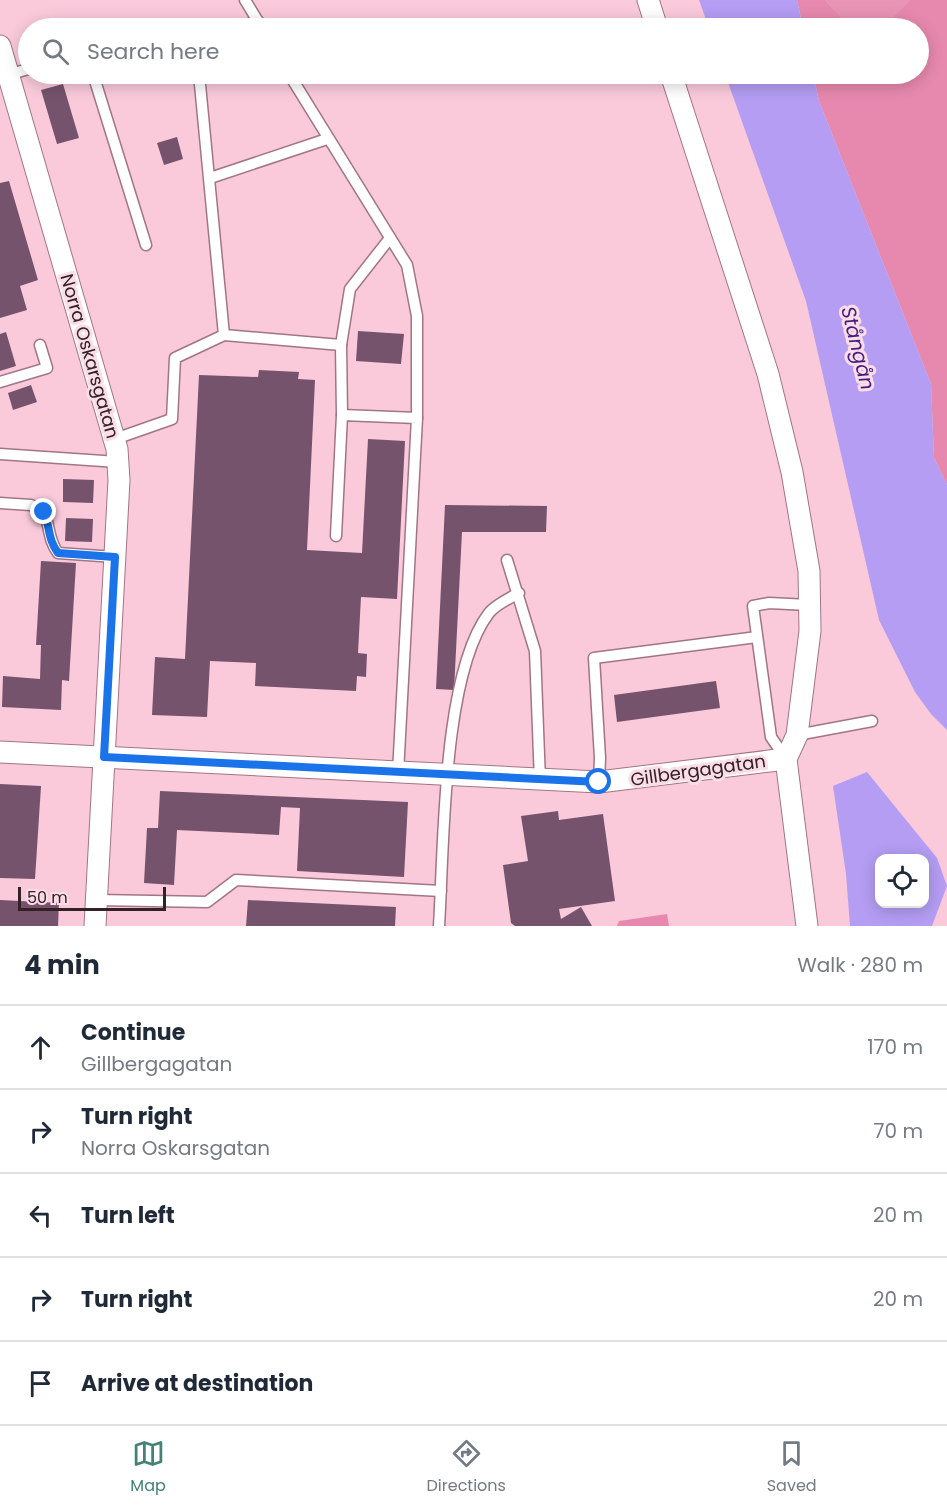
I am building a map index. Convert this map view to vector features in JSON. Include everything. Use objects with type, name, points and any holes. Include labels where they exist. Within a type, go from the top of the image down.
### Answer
[{"type":"street","points":[[648,0],[654,18]]},
{"type":"street","name":"Norra Oskarsgatan","points":[[0,46],[13,84],[115,439],[118,462],[95,926]]},
{"type":"street","points":[[674,84],[770,385],[792,472],[809,571],[810,631],[797,735],[786,759],[807,926]]},
{"type":"street","name":"Gillbergagatan","points":[[0,752],[540,781],[599,782],[786,759]]},
{"type":"lane","points":[[245,0],[256,18]]},
{"type":"lane","points":[[96,84],[146,245]]},
{"type":"lane","points":[[200,84],[224,334]]},
{"type":"lane","points":[[295,84],[407,265],[417,316],[417,418],[398,773]]},
{"type":"lane","points":[[210,178],[327,139]]},
{"type":"lane","points":[[336,536],[342,415],[341,345],[350,290],[390,238]]},
{"type":"lane","points":[[115,439],[172,419],[175,358],[224,334],[341,345]]},
{"type":"lane","points":[[0,382],[47,368],[40,345]]},
{"type":"lane","points":[[342,415],[417,418]]},
{"type":"lane","points":[[0,454],[118,462]]},
{"type":"lane","points":[[0,503],[30,505],[44,512],[49,523],[50,543],[58,553],[115,557]]},
{"type":"lane","points":[[507,560],[535,651],[540,781]]},
{"type":"lane","points":[[439,926],[450,742],[470,645],[490,611],[519,593]]},
{"type":"lane","points":[[786,759],[771,736],[753,606],[769,603],[809,605]]},
{"type":"lane","points":[[599,782],[600,758],[594,658],[757,637]]},
{"type":"lane","points":[[797,735],[872,721]]},
{"type":"lane","points":[[97,900],[207,902],[236,880],[441,891]]},
{"type":"shaded area","points":[[797,0],[825,0],[842,18],[801,18]]},
{"type":"shaded area","points":[[825,0],[910,0],[891,18],[842,18]]},
{"type":"shaded area","points":[[910,0],[947,0],[947,485],[934,458],[931,384],[819,101],[815,84],[929,84],[929,18],[891,18]]},
{"type":"shaded area","points":[[667,914],[669,926],[617,926],[619,921]]},
{"type":"water","points":[[699,0],[797,0],[801,18],[705,18]]},
{"type":"water","name":"Stångån","points":[[729,84],[815,84],[819,101],[931,384],[934,458],[947,485],[947,730],[931,714],[915,692],[879,620],[806,301]]},
{"type":"water","points":[[867,772],[937,858],[947,886],[932,926],[850,926],[846,874],[833,786]]},
{"type":"building","points":[[63,84],[79,138],[57,144],[41,90]]},
{"type":"building","points":[[177,137],[183,159],[164,165],[157,143]]},
{"type":"building","points":[[9,181],[38,280],[20,286],[27,310],[0,318],[0,183]]},
{"type":"building","points":[[358,331],[404,334],[401,364],[356,361]]},
{"type":"building","points":[[6,332],[16,366],[0,371],[0,334]]},
{"type":"building","points":[[259,370],[299,372],[298,379],[315,380],[307,550],[362,553],[368,439],[405,441],[397,599],[361,597],[358,653],[367,654],[366,677],[357,676],[356,691],[255,686],[256,663],[210,661],[207,717],[152,715],[155,657],[185,659],[199,375],[258,377]]},
{"type":"building","points":[[31,385],[37,402],[13,410],[8,393]]},
{"type":"building","points":[[63,479],[94,480],[93,503],[63,502]]},
{"type":"building","points":[[445,505],[547,506],[546,532],[462,532],[454,690],[436,689]]},
{"type":"building","points":[[66,518],[93,519],[92,542],[65,541]]},
{"type":"building","points":[[41,561],[76,563],[69,681],[62,680],[61,710],[2,707],[3,676],[40,679],[41,645],[36,645]]},
{"type":"building","points":[[716,681],[720,708],[617,722],[614,695]]},
{"type":"building","points":[[0,784],[41,786],[35,879],[0,878]]},
{"type":"building","points":[[160,791],[408,802],[404,877],[297,871],[300,808],[281,807],[279,835],[177,830],[174,885],[144,883],[147,828],[158,828]]},
{"type":"building","points":[[558,811],[559,820],[603,814],[615,901],[559,909],[561,919],[581,907],[592,926],[515,926],[511,923],[503,865],[528,861],[521,816]]},
{"type":"building","points":[[0,900],[59,903],[58,926],[0,926]]},
{"type":"building","points":[[248,900],[396,907],[395,926],[246,926]]},
{"type":"route","points":[[44,512],[49,523],[50,543],[58,553],[115,557],[104,757],[540,781],[599,782]]}]
